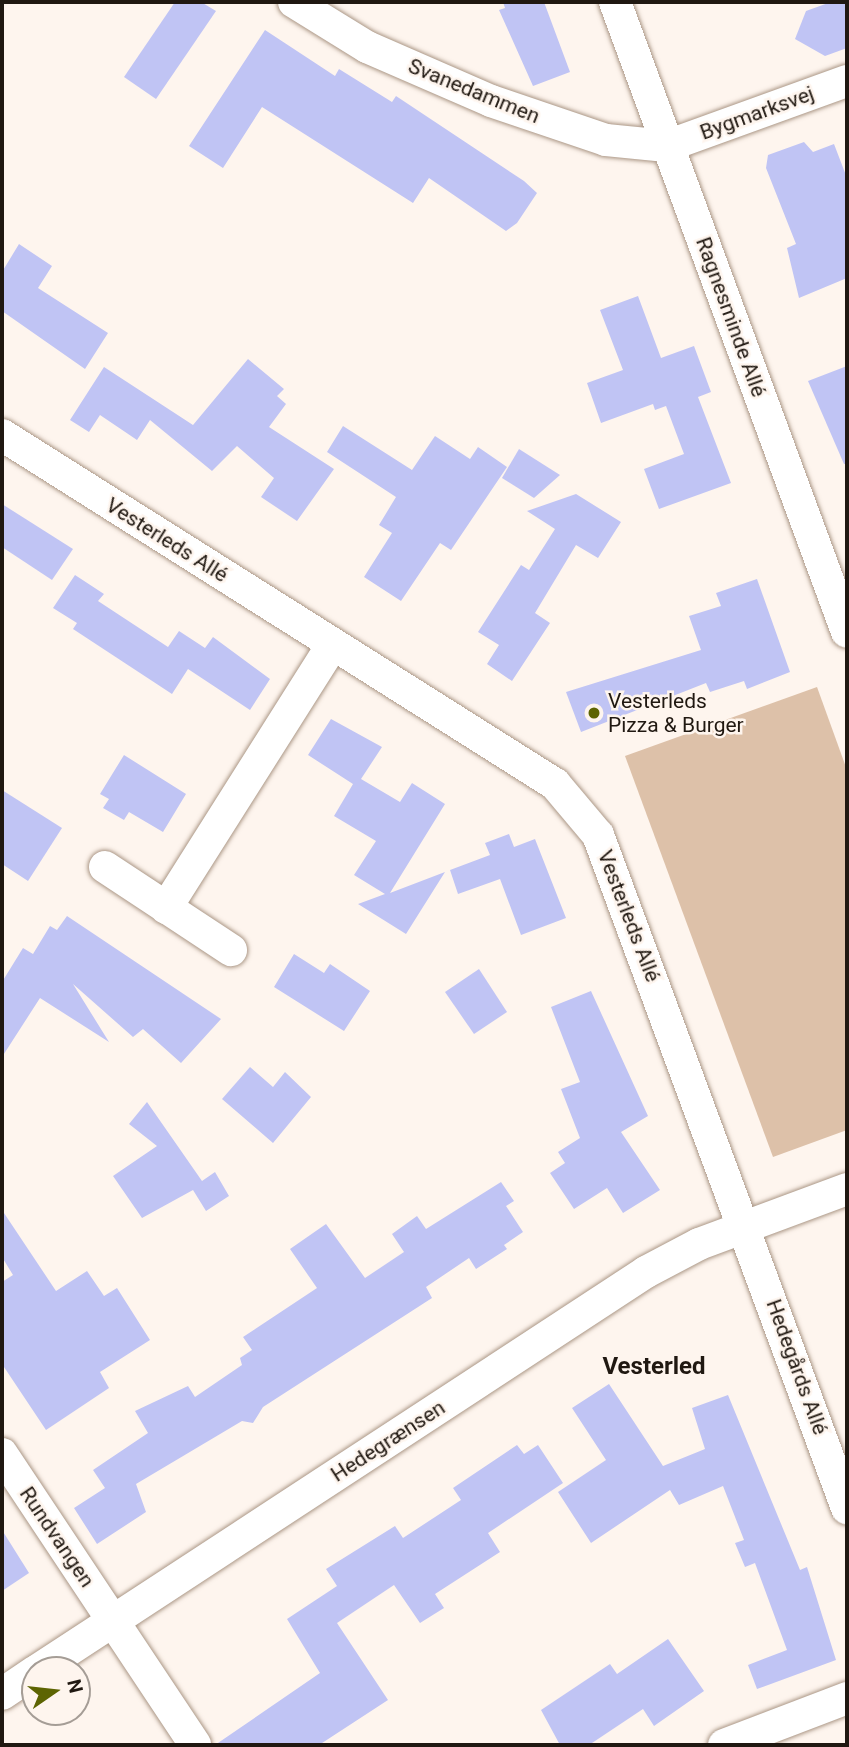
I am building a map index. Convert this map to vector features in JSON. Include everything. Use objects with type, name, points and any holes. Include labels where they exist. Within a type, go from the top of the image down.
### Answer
[{"type":"street","name":"Svanedammen","points":[[294,2],[367,47],[491,101],[606,140],[667,146]]},
{"type":"street","name":"Ragnesminde Allé","points":[[615,2],[847,632]]},
{"type":"street","name":"Bygmarksvej","points":[[667,146],[847,81]]},
{"type":"street","name":"Vesterleds Allé","points":[[2,435],[555,784],[598,835],[746,1226]]},
{"type":"street","points":[[166,908],[332,645]]},
{"type":"street","points":[[105,867],[231,950]]},
{"type":"street","name":"Hedegrænsen","points":[[59,1656],[646,1272],[746,1226],[847,1189]]},
{"type":"street","name":"Hedegårds Allé","points":[[746,1226],[847,1508]]},
{"type":"street","name":"Rundvangen","points":[[2,1454],[195,1745]]},
{"type":"street","name":"Hedegrænsen","points":[[2,1694],[21,1681]]},
{"type":"street","points":[[724,1745],[847,1698]]},
{"type":"shaded area","points":[[817,687],[847,770],[847,1130],[773,1157],[625,756]]},
{"type":"building","points":[[175,2],[201,2],[216,11],[156,99],[124,77]]},
{"type":"building","points":[[503,2],[544,2],[570,72],[533,86],[499,10],[505,8]]},
{"type":"building","points":[[831,2],[847,2],[847,48],[825,56],[795,39],[806,11]]},
{"type":"building","points":[[265,30],[335,76],[339,69],[392,102],[396,96],[524,181],[537,193],[517,223],[506,231],[429,178],[413,203],[262,107],[223,168],[189,146]]},
{"type":"building","points":[[804,142],[813,152],[834,144],[847,178],[847,278],[799,298],[787,248],[796,244],[766,168],[768,155]]},
{"type":"building","points":[[19,244],[52,266],[38,288],[108,333],[85,369],[2,311],[2,272]]},
{"type":"building","points":[[638,296],[661,358],[694,346],[711,392],[698,397],[731,483],[659,509],[644,469],[684,454],[666,406],[655,410],[653,404],[601,423],[587,383],[623,370],[600,310]]},
{"type":"building","points":[[248,359],[284,389],[277,396],[286,404],[269,427],[334,469],[297,521],[261,497],[274,478],[237,446],[212,471],[150,420],[137,440],[100,415],[89,432],[70,420],[104,367],[193,425]]},
{"type":"building","points":[[847,366],[847,464],[844,464],[808,381]]},
{"type":"building","points":[[343,426],[412,470],[435,436],[470,459],[478,447],[507,467],[451,550],[440,543],[401,601],[364,577],[392,533],[379,525],[396,497],[327,452]]},
{"type":"building","points":[[519,449],[560,475],[534,498],[502,478]]},
{"type":"building","points":[[576,494],[621,522],[598,558],[576,545],[535,613],[550,623],[512,681],[487,664],[499,645],[478,632],[521,565],[529,570],[555,529],[527,511]]},
{"type":"building","points":[[2,504],[73,549],[52,580],[2,547]]},
{"type":"building","points":[[75,575],[104,594],[98,601],[168,647],[179,631],[205,648],[213,637],[270,679],[250,710],[188,669],[172,694],[73,629],[77,623],[53,608]]},
{"type":"building","points":[[757,579],[790,672],[747,689],[744,681],[710,692],[706,683],[581,732],[566,692],[701,650],[689,616],[721,606],[716,593]]},
{"type":"building","points":[[331,719],[382,747],[361,779],[400,802],[412,783],[445,804],[390,893],[445,872],[406,934],[358,904],[385,894],[354,875],[376,841],[334,816],[353,784],[308,755]]},
{"type":"building","points":[[124,755],[186,794],[163,832],[129,812],[124,820],[103,808],[109,799],[100,794]]},
{"type":"building","points":[[2,790],[62,828],[28,881],[2,864]]},
{"type":"building","points":[[509,834],[514,847],[535,839],[566,918],[521,935],[500,879],[458,894],[450,870],[490,855],[485,843]]},
{"type":"building","points":[[67,916],[221,1019],[181,1063],[143,1029],[133,1037],[73,984],[109,1042],[40,998],[2,1057],[2,982],[23,948],[33,954],[50,926],[57,930]]},
{"type":"building","points":[[294,954],[324,973],[330,964],[370,991],[344,1031],[274,987]]},
{"type":"building","points":[[479,969],[507,1012],[474,1034],[445,992]]},
{"type":"building","points":[[591,991],[648,1116],[621,1132],[660,1190],[623,1213],[607,1188],[574,1209],[550,1173],[565,1163],[558,1152],[580,1138],[561,1089],[580,1082],[551,1007]]},
{"type":"building","points":[[250,1067],[273,1087],[285,1072],[311,1097],[273,1143],[222,1099]]},
{"type":"building","points":[[147,1102],[202,1181],[215,1172],[229,1196],[206,1211],[193,1190],[142,1218],[113,1176],[157,1146],[129,1124]]},
{"type":"building","points":[[501,1182],[514,1201],[506,1206],[523,1232],[504,1245],[507,1249],[476,1269],[469,1258],[426,1287],[432,1298],[263,1407],[253,1423],[242,1421],[136,1484],[146,1512],[97,1544],[74,1508],[105,1488],[93,1470],[148,1433],[135,1411],[188,1386],[195,1397],[242,1365],[240,1358],[252,1350],[243,1337],[317,1288],[290,1249],[326,1224],[365,1278],[404,1252],[392,1234],[417,1216],[426,1229]]},
{"type":"building","points":[[2,1210],[56,1291],[87,1271],[104,1296],[117,1288],[150,1340],[100,1372],[109,1388],[46,1430],[2,1364],[2,1282],[13,1275],[2,1257]]},
{"type":"building","points":[[609,1384],[663,1466],[705,1449],[692,1408],[728,1395],[800,1570],[807,1567],[836,1660],[757,1689],[748,1665],[787,1650],[755,1563],[745,1567],[735,1543],[744,1540],[723,1486],[679,1505],[670,1490],[591,1543],[558,1492],[606,1460],[572,1408]]},
{"type":"building","points":[[517,1445],[524,1454],[538,1445],[563,1483],[488,1533],[500,1552],[435,1594],[444,1608],[420,1623],[394,1585],[337,1623],[388,1700],[319,1745],[215,1745],[320,1673],[287,1619],[337,1586],[326,1569],[395,1526],[403,1538],[461,1500],[453,1488]]},
{"type":"building","points":[[2,1530],[29,1573],[2,1591]]},
{"type":"building","points":[[668,1639],[704,1691],[654,1726],[643,1709],[589,1745],[560,1745],[541,1710],[610,1664],[617,1674]]},
{"type":"place","name":"Vesterleds Pizza & Burger","points":[[594,713]]},
{"type":"district","name":"Vesterled","points":[[654,1367]]}]
